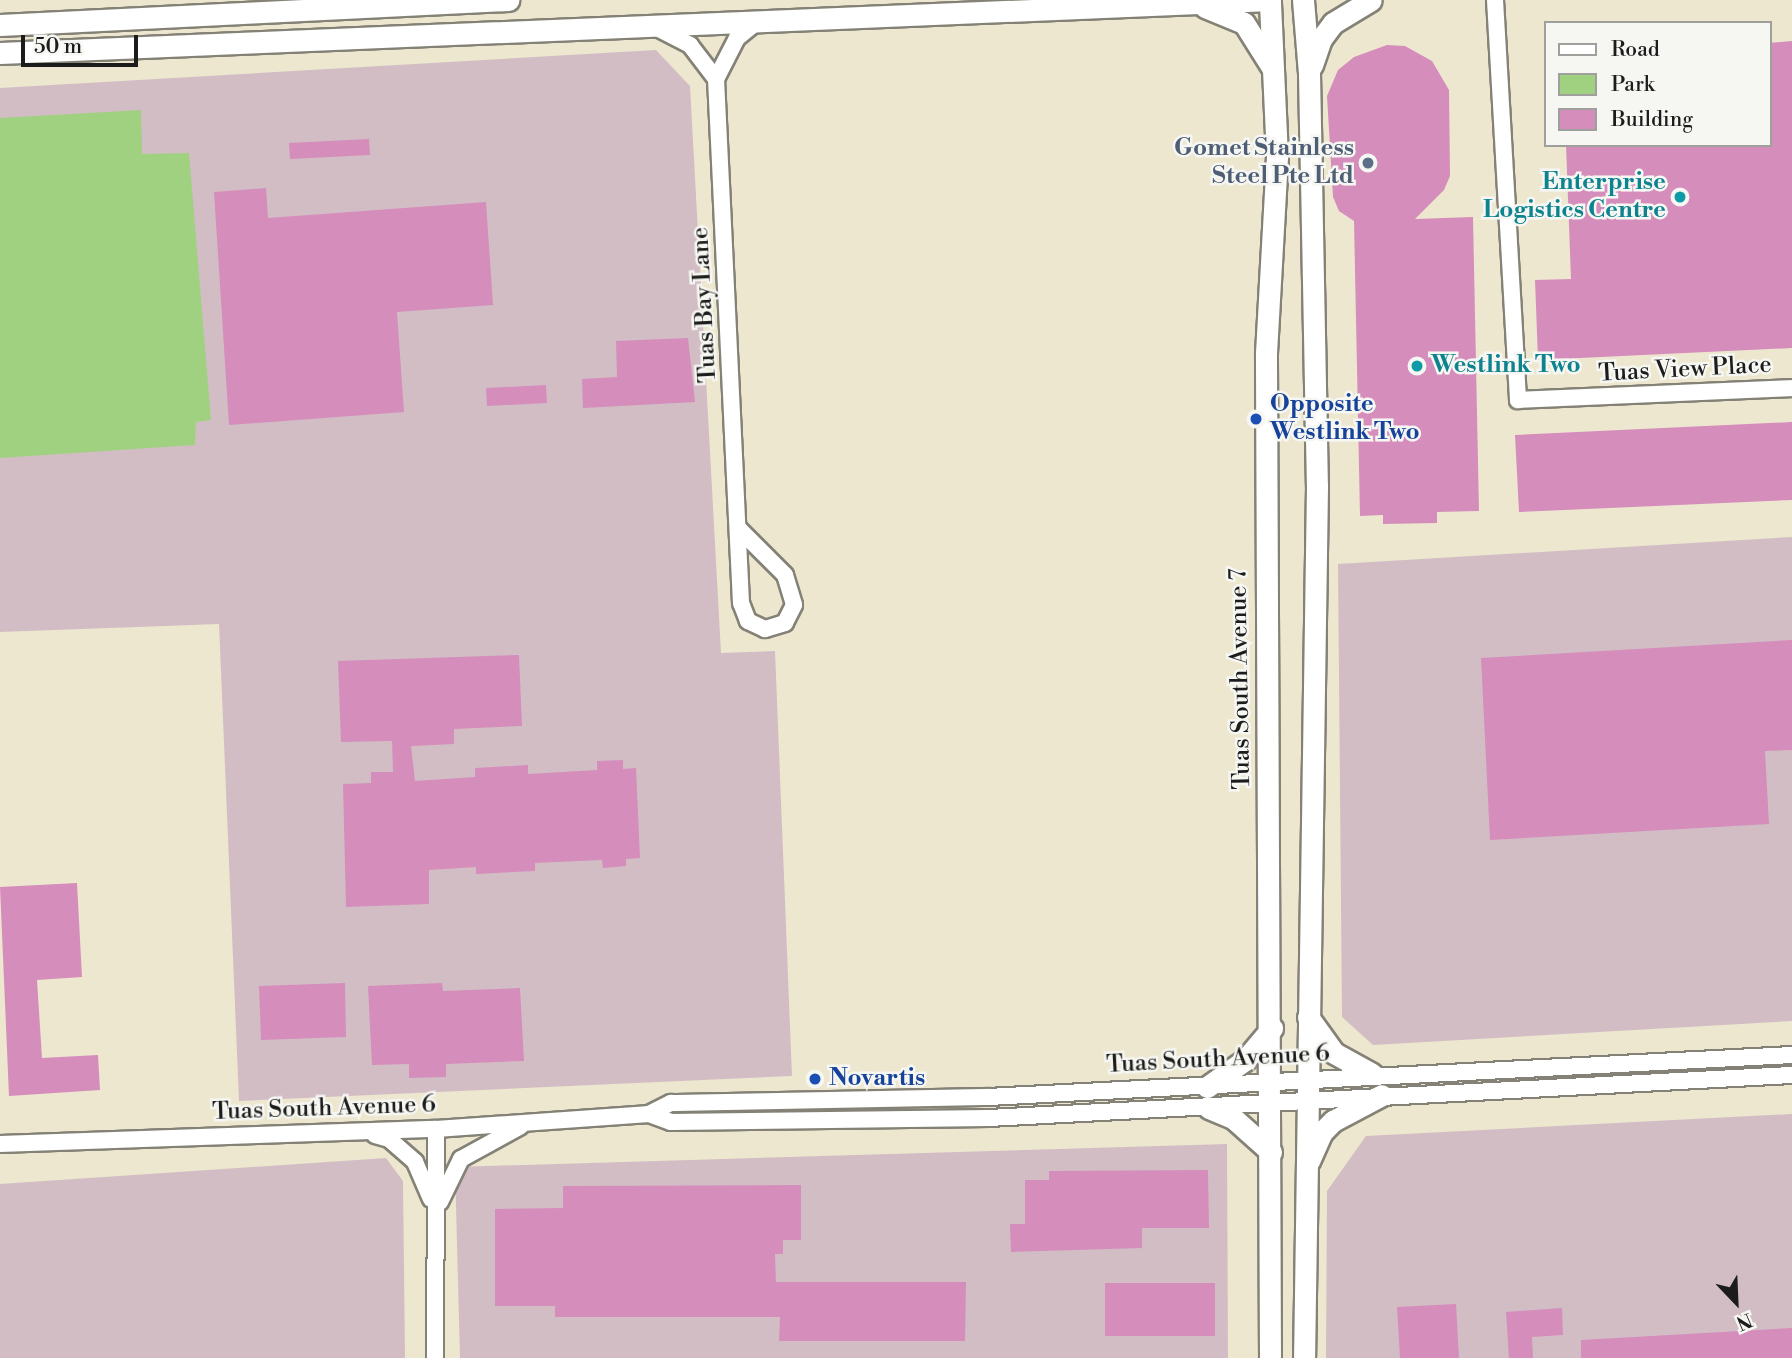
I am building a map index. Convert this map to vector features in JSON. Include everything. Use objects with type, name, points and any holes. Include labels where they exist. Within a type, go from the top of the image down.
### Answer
[{"type":"street","points":[[0,25],[508,0]]},
{"type":"street","points":[[6,54],[648,23],[1270,0]]},
{"type":"street","name":"Tuas South Avenue 7","points":[[1269,1358],[1272,1028],[1266,353],[1277,157],[1276,74],[1270,0]]},
{"type":"street","points":[[1303,0],[1309,73],[1317,486],[1304,1358]]},
{"type":"street","points":[[1309,73],[1321,39],[1333,23],[1371,0]]},
{"type":"street","name":"Tuas View Place","points":[[1495,0],[1518,400],[1792,388]]},
{"type":"street","points":[[1189,2],[1244,23],[1276,74]]},
{"type":"street","points":[[648,23],[690,45],[716,79],[737,38],[761,19]]},
{"type":"street","name":"Tuas Bay Lane","points":[[716,79],[741,603],[748,621],[765,629],[785,623],[794,605],[785,575],[739,528]]},
{"type":"street","points":[[1308,1017],[1334,1053],[1372,1074]]},
{"type":"street","points":[[1271,1152],[1208,1097],[1272,1028]]},
{"type":"street","name":"Tuas South Avenue 6","points":[[649,1114],[671,1122],[989,1118],[1272,1092],[1372,1074],[1792,1055]]},
{"type":"street","name":"Tuas South Avenue 6","points":[[1306,1088],[1382,1095],[1792,1074]]},
{"type":"street","points":[[1306,1167],[1322,1132],[1333,1121],[1382,1095]]},
{"type":"street","name":"Tuas South Avenue 6","points":[[0,1144],[436,1129],[649,1114],[671,1103],[1208,1097]]},
{"type":"street","points":[[436,1214],[461,1159],[530,1122]]},
{"type":"street","points":[[435,1358],[436,1129]]},
{"type":"street","points":[[363,1132],[388,1139],[415,1161],[436,1214]]},
{"type":"shaded area","points":[[656,50],[690,86],[721,653],[775,651],[792,1076],[239,1101],[219,624],[0,632],[0,88]]},
{"type":"shaded area","points":[[1792,537],[1792,1021],[1373,1045],[1342,1017],[1338,564]]},
{"type":"shaded area","points":[[1792,1114],[1792,1358],[1326,1358],[1327,1191],[1366,1136]]},
{"type":"shaded area","points":[[1227,1144],[1228,1358],[460,1358],[455,1167]]},
{"type":"shaded area","points":[[386,1158],[403,1181],[405,1358],[0,1358],[0,1184]]},
{"type":"green space","points":[[141,110],[142,154],[189,153],[211,420],[196,422],[195,445],[0,458],[0,118]]},
{"type":"building","points":[[1792,41],[1792,348],[1538,360],[1535,280],[1571,279],[1566,147],[1771,147],[1771,43]]},
{"type":"building","name":"Westlink Two","points":[[1387,45],[1405,46],[1432,61],[1449,90],[1450,176],[1444,190],[1415,219],[1473,217],[1479,511],[1437,512],[1437,523],[1383,524],[1383,515],[1360,516],[1354,221],[1339,211],[1333,197],[1327,96],[1338,70],[1354,57]]},
{"type":"building","points":[[369,139],[370,155],[290,159],[289,143]]},
{"type":"building","points":[[266,188],[268,218],[486,202],[493,305],[397,312],[404,412],[229,425],[214,192]]},
{"type":"building","points":[[688,338],[695,402],[583,408],[582,379],[617,377],[616,341]]},
{"type":"building","points":[[546,385],[547,403],[487,406],[486,388]]},
{"type":"building","points":[[1792,422],[1792,500],[1519,512],[1515,435]]},
{"type":"building","points":[[1792,640],[1792,750],[1765,751],[1769,824],[1490,840],[1481,658]]},
{"type":"building","points":[[519,655],[522,726],[454,729],[454,744],[411,746],[415,781],[475,777],[475,768],[528,765],[528,774],[597,770],[597,761],[623,760],[623,769],[636,768],[640,858],[626,859],[626,866],[603,868],[602,860],[535,863],[535,871],[476,874],[476,867],[429,870],[429,904],[346,907],[343,784],[371,783],[371,772],[393,772],[392,741],[341,742],[338,661]]},
{"type":"building","points":[[77,883],[82,977],[37,980],[42,1058],[98,1055],[100,1090],[9,1096],[0,887]]},
{"type":"building","points":[[345,983],[346,1037],[261,1040],[259,986]]},
{"type":"building","points":[[442,983],[443,991],[520,988],[524,1061],[446,1064],[446,1077],[409,1078],[409,1064],[372,1065],[368,986]]},
{"type":"building","points":[[1208,1170],[1209,1228],[1142,1228],[1142,1248],[1011,1252],[1010,1224],[1025,1224],[1025,1180],[1049,1180],[1049,1171]]},
{"type":"building","points":[[801,1185],[801,1240],[783,1240],[783,1254],[775,1254],[776,1282],[966,1282],[965,1341],[779,1341],[780,1317],[555,1317],[555,1306],[495,1306],[495,1209],[563,1208],[563,1186]]},
{"type":"building","points":[[1105,1283],[1215,1283],[1215,1336],[1105,1336]]},
{"type":"building","points":[[1456,1304],[1459,1358],[1400,1358],[1397,1307]]},
{"type":"building","points":[[1562,1308],[1563,1335],[1532,1337],[1533,1358],[1509,1358],[1506,1312]]},
{"type":"building","points":[[1792,1328],[1792,1358],[1581,1358],[1581,1340]]},
{"type":"place","name":"Gomet Stainless Steel Pte Ltd","points":[[1368,163]]},
{"type":"place","name":"Enterprise Logistics Centre","points":[[1680,197]]},
{"type":"place","name":"Westlink Two","points":[[1417,366]]},
{"type":"place","name":"Opposite Westlink Two","points":[[1256,419]]},
{"type":"place","name":"Novartis","points":[[815,1079]]}]
